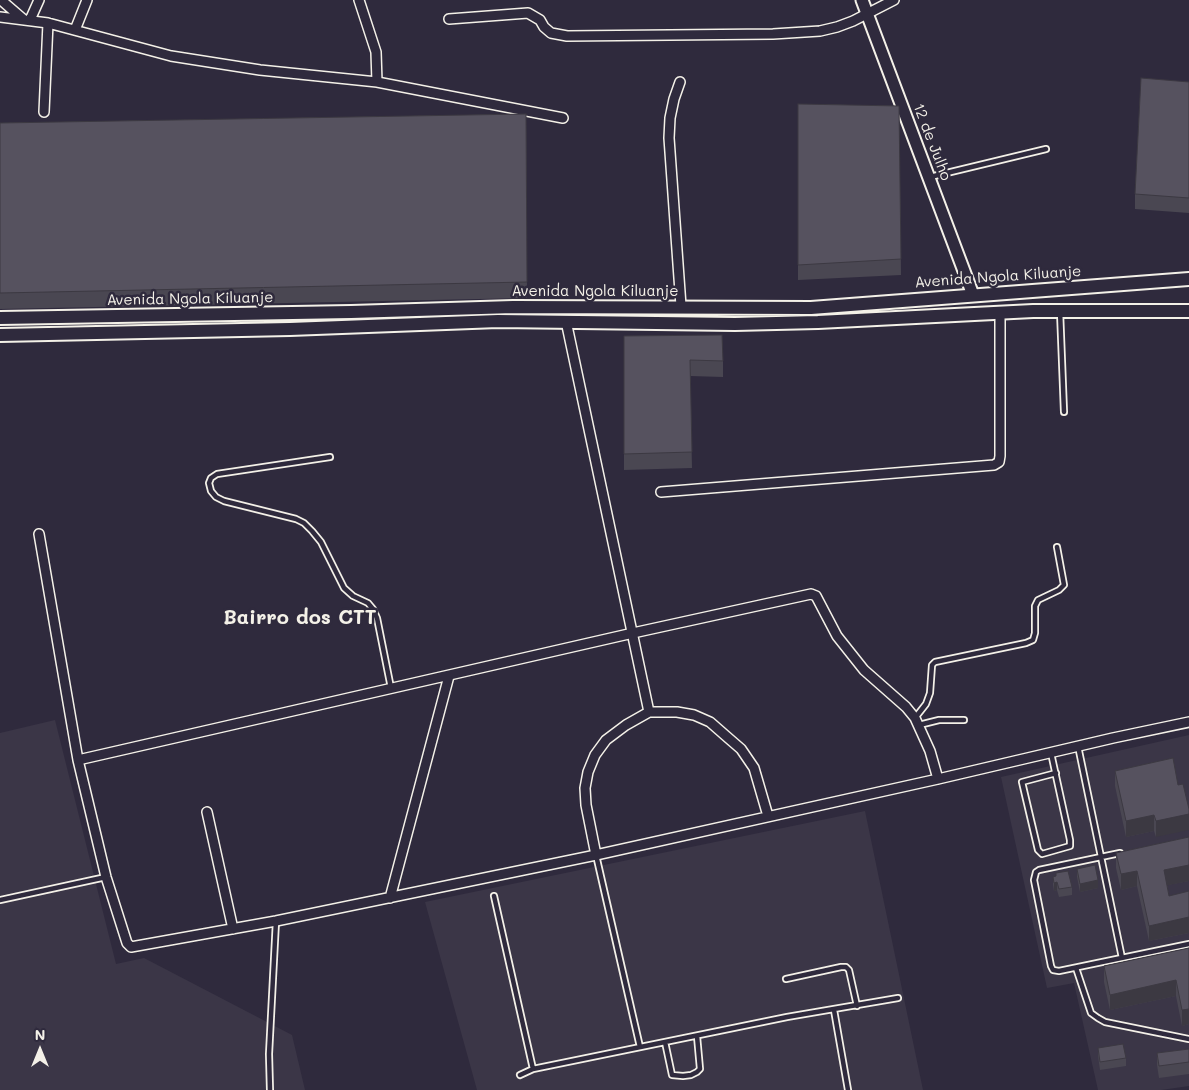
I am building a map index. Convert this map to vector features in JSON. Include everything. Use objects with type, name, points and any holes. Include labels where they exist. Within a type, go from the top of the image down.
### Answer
[{"type":"main road","name":"Avenida Ngola Kiluanje","points":[[0,318],[341,313],[513,307],[681,306],[811,308],[1189,279]]},
{"type":"main road","name":"Avenida Ngola Kiluanje","points":[[0,335],[290,329],[498,321],[735,324],[1060,311],[1189,311]]},
{"type":"street","points":[[1,0],[27,19]]},
{"type":"street","points":[[27,19],[39,0]]},
{"type":"street","points":[[75,30],[87,0]]},
{"type":"street","points":[[359,0],[376,52],[377,82]]},
{"type":"street","name":"12 de Julho","points":[[862,0],[973,295]]},
{"type":"street","points":[[449,19],[528,13],[540,20],[551,33],[567,36],[773,34],[820,30],[837,26],[894,0]]},
{"type":"street","points":[[0,17],[48,23],[171,56],[260,70],[377,82],[563,118]]},
{"type":"street","points":[[44,112],[48,23]]},
{"type":"street","points":[[680,82],[670,118],[669,138],[681,306]]},
{"type":"street","points":[[661,492],[994,465],[999,462],[1000,456],[1000,313]]},
{"type":"street","points":[[566,321],[649,712]]},
{"type":"street","points":[[39,534],[78,760],[106,877],[127,943],[131,947],[276,921],[596,855],[1189,722]]},
{"type":"street","points":[[78,760],[449,676],[633,632],[811,594],[816,596],[837,636],[864,670],[906,708],[917,722],[930,751],[938,779]]},
{"type":"street","points":[[390,898],[449,676]]},
{"type":"street","points":[[596,855],[586,805],[585,788],[588,772],[595,755],[606,740],[626,724],[649,712],[677,712],[694,716],[710,722],[734,742],[754,768],[768,816]]},
{"type":"street","points":[[207,812],[233,929]]},
{"type":"lane","points":[[929,177],[1046,149]]},
{"type":"lane","points":[[1060,311],[1064,412]]},
{"type":"lane","points":[[330,457],[216,474],[209,483],[211,491],[216,497],[224,501],[296,519],[312,531],[321,542],[344,588],[353,596],[368,603],[373,609],[377,618],[391,689]]},
{"type":"lane","points":[[917,722],[930,693],[932,665],[935,662],[1033,640],[1035,633],[1034,606],[1038,600],[1059,590],[1064,585],[1057,547]]},
{"type":"lane","points":[[917,722],[964,720]]},
{"type":"lane","points":[[1078,746],[1122,958]]},
{"type":"lane","points":[[1051,752],[1056,773],[1070,846],[1042,854],[1038,850],[1022,782],[1056,773]]},
{"type":"lane","points":[[1130,851],[1036,872],[1034,880],[1051,966],[1057,971],[1076,968],[1189,944]]},
{"type":"lane","points":[[596,855],[640,1047]]},
{"type":"lane","points":[[0,900],[106,877]]},
{"type":"lane","points":[[494,896],[534,1069]]},
{"type":"lane","points":[[270,1090],[269,1054],[276,921]]},
{"type":"lane","points":[[786,979],[846,967],[849,970],[857,1006]]},
{"type":"lane","points":[[1076,968],[1091,1013],[1098,1018],[1105,1022],[1189,1039]]},
{"type":"lane","points":[[520,1075],[534,1069],[786,1017],[898,998]]},
{"type":"lane","points":[[834,1010],[848,1090]]},
{"type":"lane","points":[[665,1042],[672,1075],[691,1075],[700,1069],[697,1036]]},
{"type":"shaded area","points":[[55,720],[116,964],[144,958],[292,1035],[305,1090],[0,1090],[0,733]]},
{"type":"shaded area","points":[[1189,735],[1189,1086],[1161,1090],[1098,1090],[1074,983],[1047,988],[1001,777]]},
{"type":"shaded area","points":[[865,811],[923,1090],[477,1090],[425,902]]},
{"type":"building","points":[[1141,78],[1189,82],[1189,198],[1135,194]]},
{"type":"building","points":[[798,104],[899,106],[901,259],[798,265]]},
{"type":"building","points":[[526,114],[527,282],[0,293],[0,123]]},
{"type":"building","points":[[722,335],[723,361],[690,360],[692,452],[624,454],[624,336]]},
{"type":"building","points":[[1173,758],[1178,785],[1183,784],[1189,814],[1156,821],[1154,815],[1126,821],[1115,771]]},
{"type":"building","points":[[1189,837],[1189,865],[1164,870],[1169,896],[1189,891],[1189,917],[1149,926],[1137,871],[1121,874],[1116,853]]},
{"type":"building","points":[[1095,865],[1098,880],[1080,884],[1077,869]]},
{"type":"building","points":[[1068,871],[1072,887],[1059,889],[1057,882],[1054,883],[1053,877],[1056,876],[1056,873]]},
{"type":"building","points":[[1189,948],[1189,1009],[1182,1010],[1176,980],[1110,995],[1104,966]]},
{"type":"building","points":[[1123,1044],[1126,1058],[1100,1062],[1098,1048]]},
{"type":"building","points":[[1189,1049],[1189,1062],[1159,1066],[1157,1053]]},
{"type":"district","name":"Bairro dos CTT","points":[[300,618]]}]
